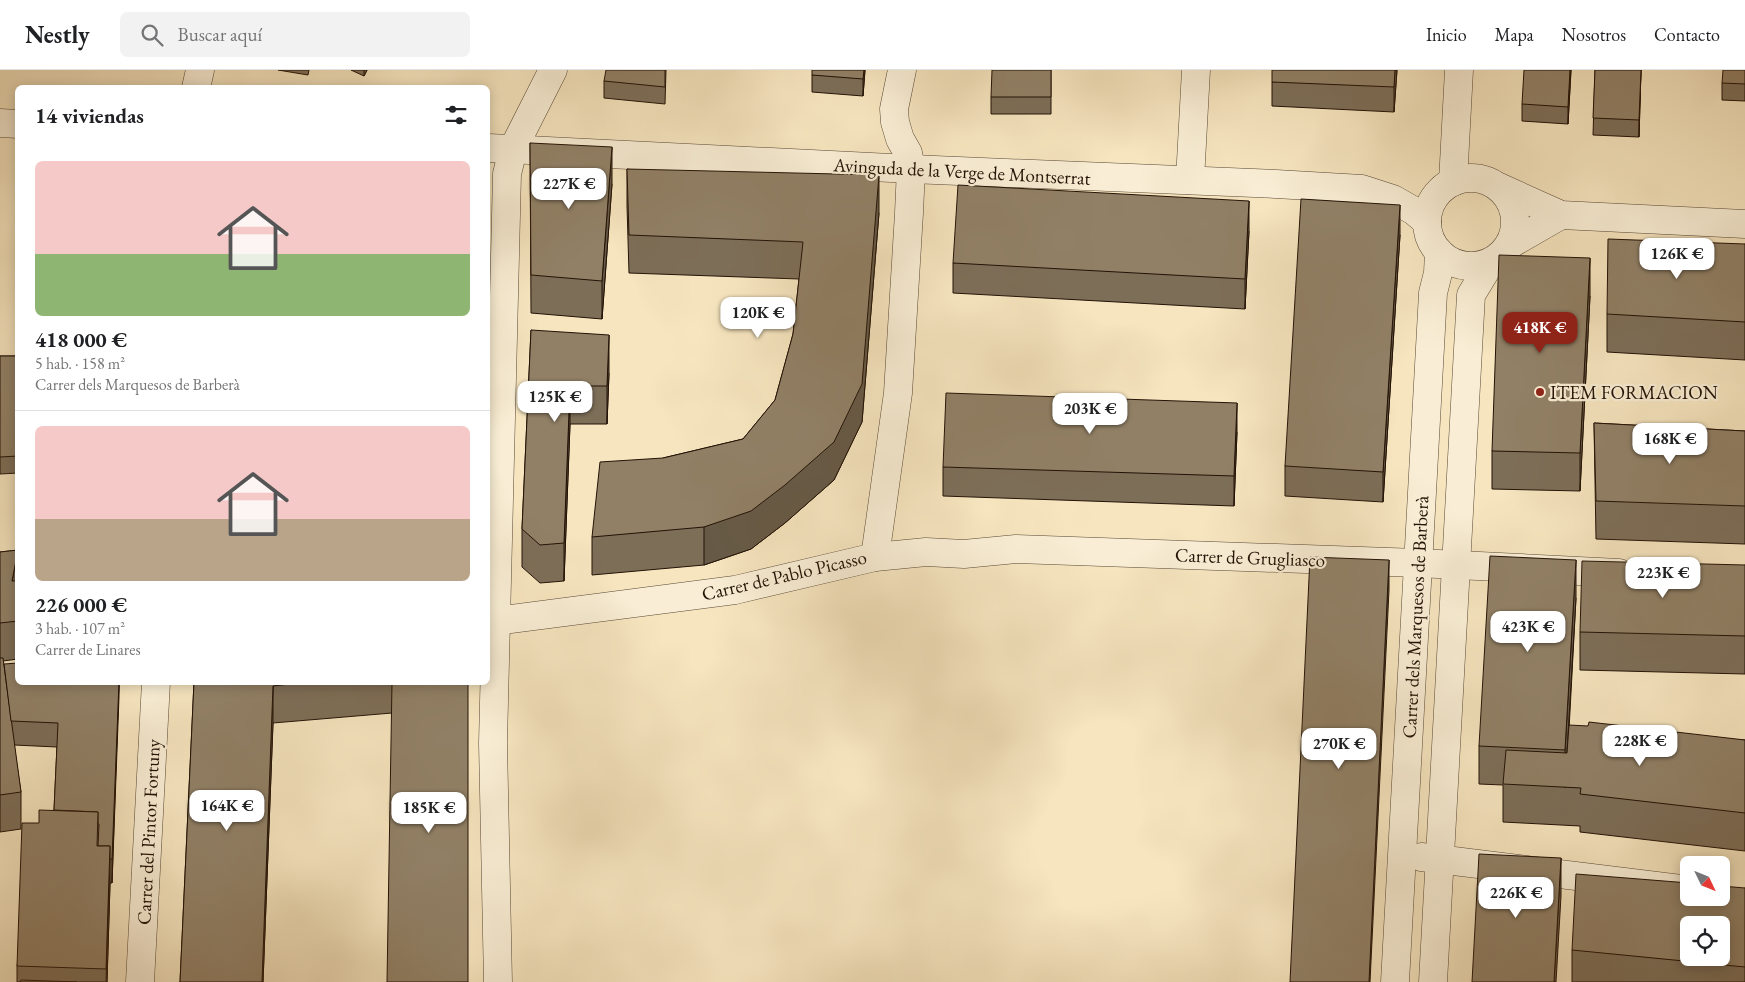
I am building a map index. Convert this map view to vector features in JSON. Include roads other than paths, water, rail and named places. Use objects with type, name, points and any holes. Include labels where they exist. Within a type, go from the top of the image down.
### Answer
[{"type":"street","points":[[197,85],[200,70]]},
{"type":"street","points":[[498,982],[491,621],[507,174],[500,148],[552,70]]},
{"type":"street","points":[[902,70],[894,109],[895,122],[900,139],[908,153],[911,169]]},
{"type":"street","points":[[1190,180],[1196,70]]},
{"type":"street","points":[[1453,182],[1458,70]]},
{"type":"street","points":[[0,124],[15,124]]},
{"type":"street","name":"Avinguda de la Verge de Montserrat","points":[[500,148],[1362,189],[1393,199],[1414,210],[1427,222]]},
{"type":"street","name":"Carrer de Pablo Picasso","points":[[491,621],[735,590],[875,557],[898,394],[911,169]]},
{"type":"street","points":[[1500,253],[1512,240],[1516,225],[1511,202],[1502,190],[1490,181],[1468,178],[1453,182],[1440,190],[1429,207],[1427,222],[1430,238],[1438,252],[1451,262],[1465,266],[1476,266],[1500,253],[1561,215]]},
{"type":"street","points":[[1497,187],[1561,215],[1745,224]]},
{"type":"street","name":"Carrer dels Marquesos de Barberà","points":[[1396,982],[1433,293],[1438,273],[1438,252]]},
{"type":"street","name":"Carrer dels Marquesos de Barberà","points":[[1433,982],[1470,295],[1500,253]]},
{"type":"street","name":"Carrer de Grugliasco","points":[[875,557],[926,552],[964,554],[1016,548],[1418,563],[1645,574]]},
{"type":"street","name":"Carrer del Pintor Fortuny","points":[[140,982],[156,685]]},
{"type":"street","points":[[1402,855],[1680,889]]},
{"type":"place","name":"ITEM FORMACION","points":[[1540,392]]}]
